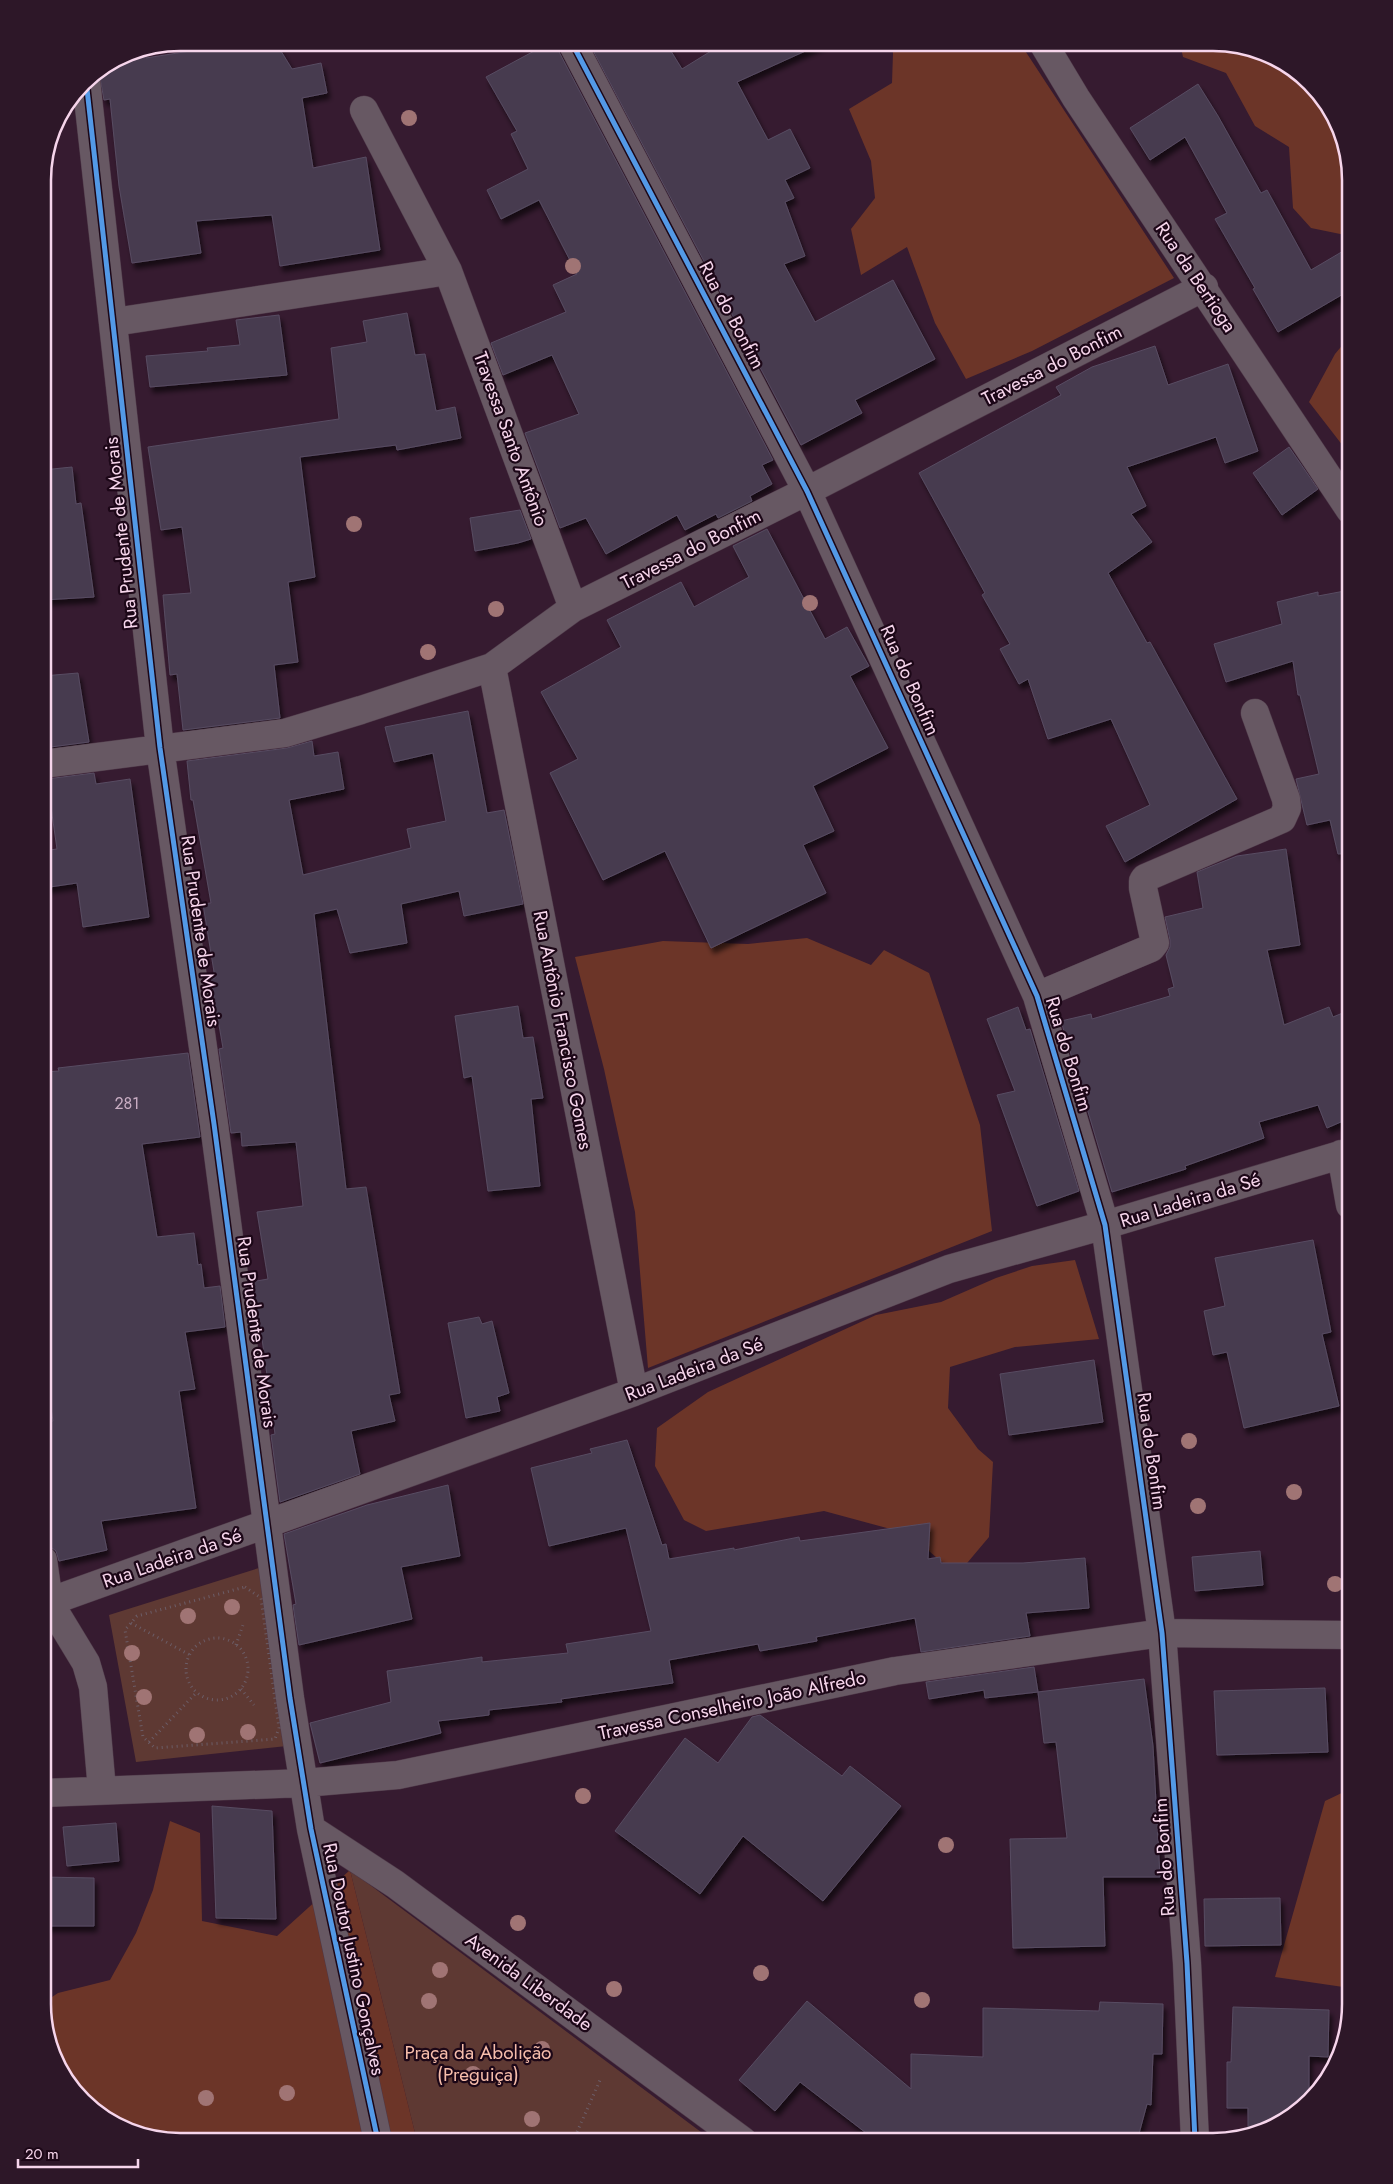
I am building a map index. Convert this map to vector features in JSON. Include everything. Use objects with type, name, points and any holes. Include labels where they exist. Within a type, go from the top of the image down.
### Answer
[{"type":"street","name":"Rua do Bonfim","points":[[576,51],[807,491],[1037,996],[1105,1225],[1162,1633],[1187,1963],[1195,2133]]},
{"type":"street","name":"Rua da Bertioga","points":[[1048,52],[1076,98],[1342,498]]},
{"type":"street","name":"Rua Prudente de Morais","points":[[87,91],[160,748],[216,1134],[290,1698],[304,1783]]},
{"type":"street","name":"Travessa Santo Antônio","points":[[364,110],[448,271],[574,608]]},
{"type":"street","points":[[114,322],[448,271]]},
{"type":"street","name":"Travessa do Bonfim","points":[[52,763],[285,733],[492,668],[574,608],[1204,288]]},
{"type":"street","name":"Rua Antônio Francisco Gomes","points":[[492,668],[634,1392]]},
{"type":"street","points":[[1037,996],[1151,948],[1155,943],[1143,888],[1145,878],[1282,820],[1287,808],[1286,799],[1254,713]]},
{"type":"street","name":"Rua Ladeira da Sé","points":[[51,1601],[634,1392],[949,1269],[1105,1225],[1342,1154]]},
{"type":"street","points":[[51,1610],[86,1663],[92,1687],[102,1790]]},
{"type":"street","name":"Travessa Conselheiro João Alfredo","points":[[51,1793],[304,1783],[398,1775],[895,1671],[1162,1633],[1342,1634]]},
{"type":"street","name":"Rua Doutor Justino Gonçalves","points":[[304,1783],[310,1829],[376,2132]]},
{"type":"street","name":"Avenida Liberdade","points":[[310,1829],[395,1884],[732,2133]]},
{"type":"path","points":[[245,1587],[261,1598],[279,1728],[274,1739],[155,1748],[143,1737],[125,1630],[131,1623],[137,1616],[245,1587]]},
{"type":"path","points":[[131,1623],[190,1655]]},
{"type":"path","points":[[218,1638],[236,1645],[247,1661],[247,1680],[241,1690],[233,1696],[212,1700],[197,1692],[188,1681],[186,1670],[187,1660],[190,1655],[199,1644],[208,1639],[218,1638]]},
{"type":"path","points":[[149,1742],[197,1692]]},
{"type":"path","points":[[577,2132],[616,2047]]},
{"type":"green space","points":[[262,1567],[287,1746],[136,1762],[109,1615]]},
{"type":"green space","name":"Praça da Abolição (Preguiça)","points":[[350,1870],[702,2133],[415,2132]]},
{"type":"shaded area","points":[[1026,52],[1174,278],[1032,351],[966,379],[935,323],[907,247],[861,275],[851,229],[875,198],[871,161],[849,109],[892,83],[893,53]]},
{"type":"shaded area","points":[[1182,52],[1221,52],[1254,58],[1284,73],[1310,95],[1328,123],[1339,155],[1342,180],[1342,234],[1311,228],[1293,208],[1289,147],[1255,126],[1226,73],[1183,57]]},
{"type":"shaded area","points":[[1342,346],[1342,445],[1309,402],[1335,354]]},
{"type":"shaded area","points":[[807,938],[871,965],[884,950],[929,973],[980,1125],[992,1231],[648,1368],[635,1212],[604,1069],[575,957],[663,941],[748,944]]},
{"type":"shaded area","points":[[1075,1260],[1099,1339],[1015,1347],[950,1367],[948,1408],[978,1449],[993,1462],[989,1537],[957,1575],[909,1534],[824,1511],[706,1531],[684,1520],[655,1466],[657,1428],[708,1392],[876,1315],[941,1302],[996,1278],[1032,1266]]},
{"type":"shaded area","points":[[1342,1793],[1342,1987],[1275,1977],[1325,1801]]},
{"type":"shaded area","points":[[170,1821],[200,1833],[202,1921],[277,1936],[350,1870],[415,2132],[172,2132],[139,2126],[123,2119],[95,2101],[73,2075],[58,2045],[52,2021],[51,1998],[58,1993],[110,1980],[136,1933],[153,1890]]},
{"type":"building","points":[[190,51],[281,51],[292,69],[321,63],[327,93],[302,98],[313,168],[366,157],[380,250],[280,266],[272,215],[196,221],[201,253],[132,263],[119,186],[110,99],[104,100],[100,79],[123,65],[139,58],[146,56],[146,58]]},
{"type":"building","points":[[534,51],[559,51],[773,460],[762,465],[772,484],[750,496],[752,501],[718,518],[716,514],[685,530],[677,515],[606,554],[586,518],[560,528],[525,433],[579,414],[552,355],[503,375],[491,343],[566,312],[553,285],[577,274],[539,200],[501,219],[487,190],[528,169],[511,134],[517,131],[486,77]]},
{"type":"building","points":[[593,51],[671,51],[682,69],[710,52],[804,52],[737,82],[768,140],[790,129],[810,168],[785,180],[794,198],[785,202],[805,256],[784,264],[815,322],[893,280],[935,359],[855,400],[862,413],[801,445]]},
{"type":"building","points":[[1198,84],[1261,193],[1267,190],[1311,270],[1342,252],[1342,295],[1278,332],[1215,219],[1227,213],[1185,137],[1150,160],[1130,128]]},
{"type":"building","points":[[407,313],[415,355],[425,354],[436,411],[455,407],[461,438],[397,450],[396,445],[300,457],[315,577],[288,582],[298,662],[274,665],[280,718],[183,730],[177,674],[170,675],[163,595],[191,593],[182,527],[161,530],[148,447],[339,419],[331,348],[367,342],[363,321]]},
{"type":"building","points":[[279,315],[287,375],[150,387],[146,356],[208,351],[207,348],[240,345],[236,320]]},
{"type":"building","points":[[1155,346],[1168,385],[1228,364],[1258,451],[1225,463],[1216,437],[1127,467],[1146,506],[1131,514],[1152,542],[1108,573],[1147,643],[1150,642],[1237,799],[1125,862],[1106,826],[1150,805],[1111,719],[1048,739],[1028,679],[1019,684],[1000,649],[1010,644],[982,595],[985,593],[919,473],[1061,395],[1056,387],[1092,367]]},
{"type":"building","points":[[1289,447],[1318,489],[1282,515],[1253,473]]},
{"type":"building","points":[[72,467],[76,504],[81,503],[94,597],[52,599],[52,469]]},
{"type":"building","points":[[520,510],[531,539],[475,551],[470,518]]},
{"type":"building","points":[[767,529],[825,639],[847,627],[869,666],[850,676],[888,748],[813,786],[834,831],[803,845],[826,893],[711,948],[665,851],[603,880],[550,773],[578,759],[541,692],[621,647],[607,620],[681,582],[694,607],[749,577],[733,546]]},
{"type":"building","points":[[1318,592],[1318,596],[1342,592],[1342,854],[1338,854],[1330,820],[1307,825],[1296,779],[1319,774],[1300,695],[1298,695],[1293,661],[1226,682],[1214,644],[1282,624],[1277,602]]},
{"type":"building","points":[[78,673],[89,742],[52,747],[52,675]]},
{"type":"building","points":[[468,711],[487,813],[504,810],[523,904],[464,916],[459,891],[401,904],[407,943],[350,953],[337,909],[314,914],[346,1189],[366,1187],[400,1393],[389,1395],[395,1421],[351,1431],[360,1474],[280,1502],[271,1435],[275,1434],[260,1324],[256,1324],[251,1282],[268,1279],[257,1212],[303,1206],[296,1142],[242,1146],[241,1132],[231,1133],[219,1049],[223,1048],[211,979],[215,978],[203,904],[211,903],[193,800],[191,800],[187,761],[287,748],[312,741],[314,756],[338,752],[344,789],[289,800],[303,875],[411,848],[407,829],[446,821],[433,753],[394,762],[385,727]]},
{"type":"building","points":[[94,773],[96,784],[130,779],[149,917],[83,927],[77,883],[52,887],[52,850],[57,849],[52,812],[52,778]]},
{"type":"building","points":[[1286,849],[1300,945],[1267,950],[1284,1025],[1329,1007],[1333,1017],[1342,1013],[1342,1121],[1327,1128],[1318,1105],[1259,1122],[1264,1138],[1185,1166],[1186,1169],[1112,1192],[1061,1021],[1091,1014],[1092,1019],[1170,996],[1168,989],[1174,987],[1166,955],[1170,947],[1170,940],[1165,917],[1203,908],[1197,872],[1237,856]]},
{"type":"building","points":[[518,1006],[523,1038],[533,1037],[543,1098],[531,1099],[540,1186],[488,1191],[472,1076],[464,1078],[455,1016]]},
{"type":"building","points":[[1018,1007],[1026,1030],[1030,1029],[1079,1191],[1037,1206],[997,1095],[1015,1091],[987,1019]]},
{"type":"building","points":[[188,1053],[200,1137],[142,1144],[157,1237],[194,1233],[198,1265],[201,1264],[204,1288],[220,1286],[225,1327],[185,1332],[195,1389],[179,1391],[196,1508],[101,1521],[107,1550],[59,1561],[56,1551],[51,1547],[51,1421],[53,1421],[51,1410],[52,1071],[59,1071],[58,1068]]},
{"type":"building","points":[[1313,1240],[1331,1332],[1322,1334],[1339,1406],[1244,1428],[1227,1352],[1213,1355],[1204,1311],[1225,1306],[1215,1258]]},
{"type":"building","points":[[479,1317],[482,1324],[492,1321],[509,1393],[497,1397],[500,1411],[466,1418],[448,1323]]},
{"type":"building","points":[[1094,1360],[1103,1422],[1009,1435],[1000,1374]]},
{"type":"building","points":[[627,1440],[662,1545],[666,1544],[669,1559],[734,1548],[734,1550],[799,1537],[800,1541],[930,1523],[928,1559],[940,1557],[941,1563],[1023,1563],[1085,1558],[1089,1608],[1026,1613],[1030,1636],[921,1652],[915,1618],[816,1637],[817,1641],[760,1651],[758,1644],[669,1660],[673,1683],[561,1699],[562,1702],[489,1710],[489,1715],[438,1721],[441,1733],[320,1763],[310,1723],[391,1702],[387,1671],[482,1657],[482,1662],[568,1653],[566,1644],[651,1631],[626,1528],[549,1546],[531,1468],[592,1453],[590,1449]]},
{"type":"building","points":[[448,1485],[460,1556],[401,1567],[412,1619],[299,1645],[293,1605],[296,1604],[284,1534],[367,1505]]},
{"type":"building","points":[[1260,1551],[1263,1585],[1195,1591],[1192,1557]]},
{"type":"building","points":[[1034,1667],[1038,1692],[985,1698],[984,1690],[929,1699],[926,1682]]},
{"type":"building","points":[[1144,1679],[1153,1746],[1160,1877],[1103,1877],[1105,1946],[1013,1948],[1010,1839],[1067,1838],[1056,1742],[1044,1743],[1038,1692]]},
{"type":"building","points":[[1325,1688],[1328,1752],[1217,1755],[1214,1691]]},
{"type":"building","points":[[760,1715],[842,1776],[850,1766],[901,1806],[823,1901],[743,1836],[700,1894],[615,1831],[685,1738],[718,1763],[752,1717]]},
{"type":"building","points":[[212,1806],[272,1811],[276,1919],[216,1918]]},
{"type":"building","points":[[116,1823],[119,1861],[67,1866],[63,1827]]},
{"type":"building","points":[[51,1877],[94,1878],[94,1926],[51,1926]]},
{"type":"building","points":[[1280,1898],[1281,1945],[1205,1946],[1204,1899]]},
{"type":"building","points":[[807,2001],[911,2089],[911,2054],[983,2057],[983,2008],[1099,2011],[1100,2002],[1163,2004],[1162,2054],[1153,2054],[1151,2105],[1147,2104],[1139,2133],[866,2133],[800,2082],[775,2111],[739,2080]]},
{"type":"building","points":[[1233,2007],[1329,2010],[1328,2057],[1309,2056],[1309,2090],[1298,2101],[1270,2119],[1248,2128],[1248,2108],[1227,2108],[1227,2062],[1231,2062]]},
{"type":"cycle path","points":[[576,51],[807,491],[1037,996],[1105,1225],[1162,1633],[1187,1963],[1195,2133]]},
{"type":"cycle path","points":[[87,91],[160,748],[214,1124],[290,1698],[311,1829],[376,2132]]}]
